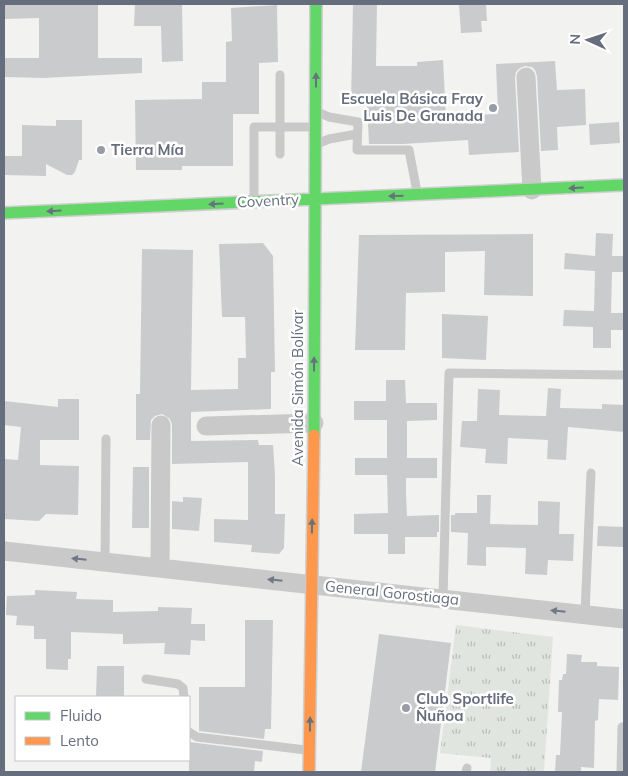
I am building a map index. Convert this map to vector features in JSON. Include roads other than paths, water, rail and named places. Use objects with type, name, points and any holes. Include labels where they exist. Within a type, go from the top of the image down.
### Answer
[{"type":"street","name":"Avenida Simón Bolívar","points":[[309,772],[314,423],[316,4]]},
{"type":"street","points":[[526,77],[532,190]]},
{"type":"street","name":"Coventry","points":[[4,213],[624,185]]},
{"type":"street","points":[[206,426],[314,423]]},
{"type":"street","points":[[160,568],[161,425]]},
{"type":"street","name":"General Gorostiaga","points":[[4,551],[624,619]]},
{"type":"lane","points":[[280,75],[280,154]]},
{"type":"lane","points":[[315,111],[329,117],[358,122],[357,150],[409,150],[418,195]]},
{"type":"lane","points":[[254,202],[254,127],[315,126]]},
{"type":"lane","points":[[315,145],[329,139],[357,134]]},
{"type":"lane","points":[[443,598],[449,373],[624,375]]},
{"type":"lane","points":[[106,439],[106,562]]},
{"type":"lane","points":[[585,614],[591,473]]},
{"type":"lane","points":[[146,679],[178,684],[183,688],[184,696]]},
{"type":"lane","points":[[621,772],[622,727]]},
{"type":"lane","points":[[190,733],[197,737],[309,750]]},
{"type":"place","name":"Escuela Básica Fray Luis De Granada","points":[[493,108]]},
{"type":"place","name":"Tierra Mía","points":[[101,150]]},
{"type":"place","name":"Club Sportlife Ñuñoa","points":[[406,708]]}]
